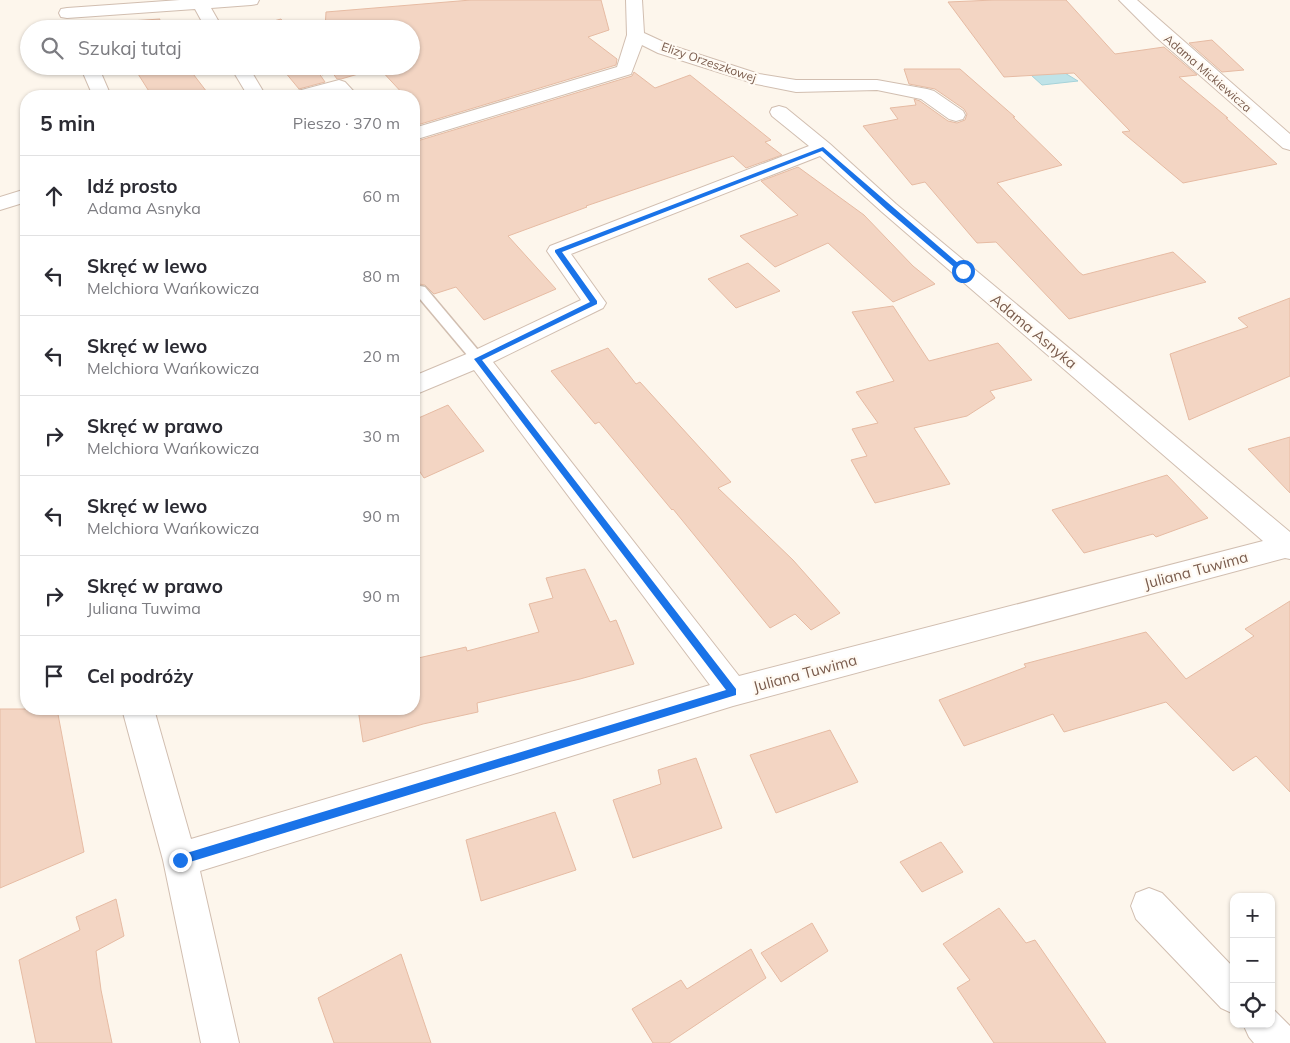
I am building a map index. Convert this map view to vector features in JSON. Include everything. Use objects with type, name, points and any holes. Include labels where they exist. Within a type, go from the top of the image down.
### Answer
[{"type":"street","points":[[67,14],[251,0]]},
{"type":"street","points":[[420,132],[626,70],[636,35],[634,0]]},
{"type":"street","name":"Adama Mickiewicza","points":[[1127,0],[1162,33],[1290,144]]},
{"type":"street","points":[[200,4],[210,20]]},
{"type":"street","name":"Elizy Orzeszkowej","points":[[636,35],[664,49],[756,79],[796,86],[877,85],[927,95],[956,115]]},
{"type":"street","points":[[93,75],[99,90]]},
{"type":"street","points":[[244,75],[253,90]]},
{"type":"street","points":[[324,90],[339,86],[343,90]]},
{"type":"street","name":"Adama Asnyka","points":[[779,112],[823,148],[889,208],[1289,546]]},
{"type":"street","points":[[420,383],[478,359],[594,303],[558,251],[823,148]]},
{"type":"street","points":[[0,204],[20,197]]},
{"type":"street","points":[[478,359],[733,692]]},
{"type":"street","name":"Juliana Tuwima","points":[[180,860],[733,692],[1289,546]]},
{"type":"street","points":[[140,715],[180,860],[220,1043]]},
{"type":"street","points":[[1149,906],[1230,991]]},
{"type":"street","points":[[1266,1028],[1280,1043]]},
{"type":"lane","points":[[420,290],[478,359]]},
{"type":"water","points":[[1055,67],[1078,81],[1042,85],[1031,75]]},
{"type":"building","points":[[471,0],[601,0],[609,30],[588,37],[617,59],[616,65],[420,124],[420,90],[399,90],[386,75],[420,75],[420,20],[326,20],[326,12]]},
{"type":"building","points":[[1066,0],[1115,54],[1164,47],[1197,75],[1179,77],[1228,118],[1226,118],[1277,164],[1183,183],[1122,132],[1130,131],[1074,73],[1004,77],[948,2]]},
{"type":"building","points":[[1212,40],[1244,70],[1222,72],[1189,43]]},
{"type":"building","points":[[904,69],[960,69],[1015,117],[1013,117],[1062,165],[997,183],[1083,275],[1173,252],[1206,282],[1069,319],[996,242],[977,243],[925,182],[912,185],[863,126],[898,119],[890,108],[916,105],[914,99],[920,101],[948,121],[957,123],[965,120],[967,114],[964,109],[935,89],[909,84]]},
{"type":"building","points":[[634,72],[655,88],[690,75],[771,140],[765,142],[782,155],[746,168],[733,156],[586,206],[508,236],[556,289],[484,320],[456,287],[434,294],[425,285],[420,284],[420,140],[632,76]]},
{"type":"building","points":[[139,75],[194,75],[205,90],[148,90]]},
{"type":"building","points":[[287,75],[320,75],[325,82],[299,89]]},
{"type":"building","points":[[334,75],[355,75],[341,79],[337,79]]},
{"type":"building","points":[[798,167],[864,215],[913,266],[935,284],[893,302],[828,243],[775,267],[740,236],[798,215],[761,181]]},
{"type":"building","points":[[748,263],[780,291],[736,308],[708,279]]},
{"type":"building","points":[[1290,298],[1290,376],[1189,420],[1170,354],[1248,327],[1238,318]]},
{"type":"building","points":[[893,306],[929,361],[998,343],[1032,380],[990,391],[995,398],[967,416],[914,428],[950,484],[875,503],[851,460],[867,456],[852,429],[878,423],[856,392],[894,381],[852,312]]},
{"type":"building","points":[[608,348],[636,384],[640,382],[731,482],[718,488],[793,560],[840,613],[811,630],[795,614],[770,628],[599,422],[595,424],[551,371]]},
{"type":"building","points":[[448,405],[484,451],[424,478],[420,472],[420,417]]},
{"type":"building","points":[[1290,437],[1290,493],[1248,449]]},
{"type":"building","points":[[1167,475],[1208,518],[1156,537],[1153,534],[1084,553],[1052,510]]},
{"type":"building","points":[[585,569],[610,622],[616,620],[634,664],[580,679],[477,703],[478,712],[423,724],[363,742],[359,715],[420,715],[420,658],[466,647],[467,651],[539,632],[529,604],[553,598],[546,578]]},
{"type":"building","points":[[1290,601],[1290,792],[1256,756],[1233,771],[1166,702],[1064,732],[1053,714],[964,746],[939,700],[1026,667],[1024,664],[1146,632],[1186,679],[1254,636],[1245,629]]},
{"type":"building","points":[[0,709],[20,709],[20,715],[58,715],[84,852],[0,888]]},
{"type":"building","points":[[830,730],[858,782],[776,813],[750,755]]},
{"type":"building","points":[[696,758],[722,828],[633,858],[613,800],[661,784],[658,770]]},
{"type":"building","points":[[555,812],[576,870],[481,901],[466,840]]},
{"type":"building","points":[[941,842],[963,872],[922,892],[900,862]]},
{"type":"building","points":[[116,899],[124,936],[96,951],[101,990],[112,1043],[36,1043],[19,960],[80,930],[76,917]]},
{"type":"building","points":[[999,908],[1026,943],[1035,940],[1106,1043],[994,1043],[957,988],[970,980],[943,944]]},
{"type":"building","points":[[812,923],[828,951],[781,982],[761,953]]},
{"type":"building","points":[[751,949],[766,978],[669,1043],[653,1043],[632,1009],[681,980],[687,989]]},
{"type":"building","points":[[401,954],[431,1043],[334,1043],[318,998]]},
{"type":"route","points":[[180,860],[733,692],[478,359],[594,303],[558,251],[823,148],[889,208],[963,271]]}]
